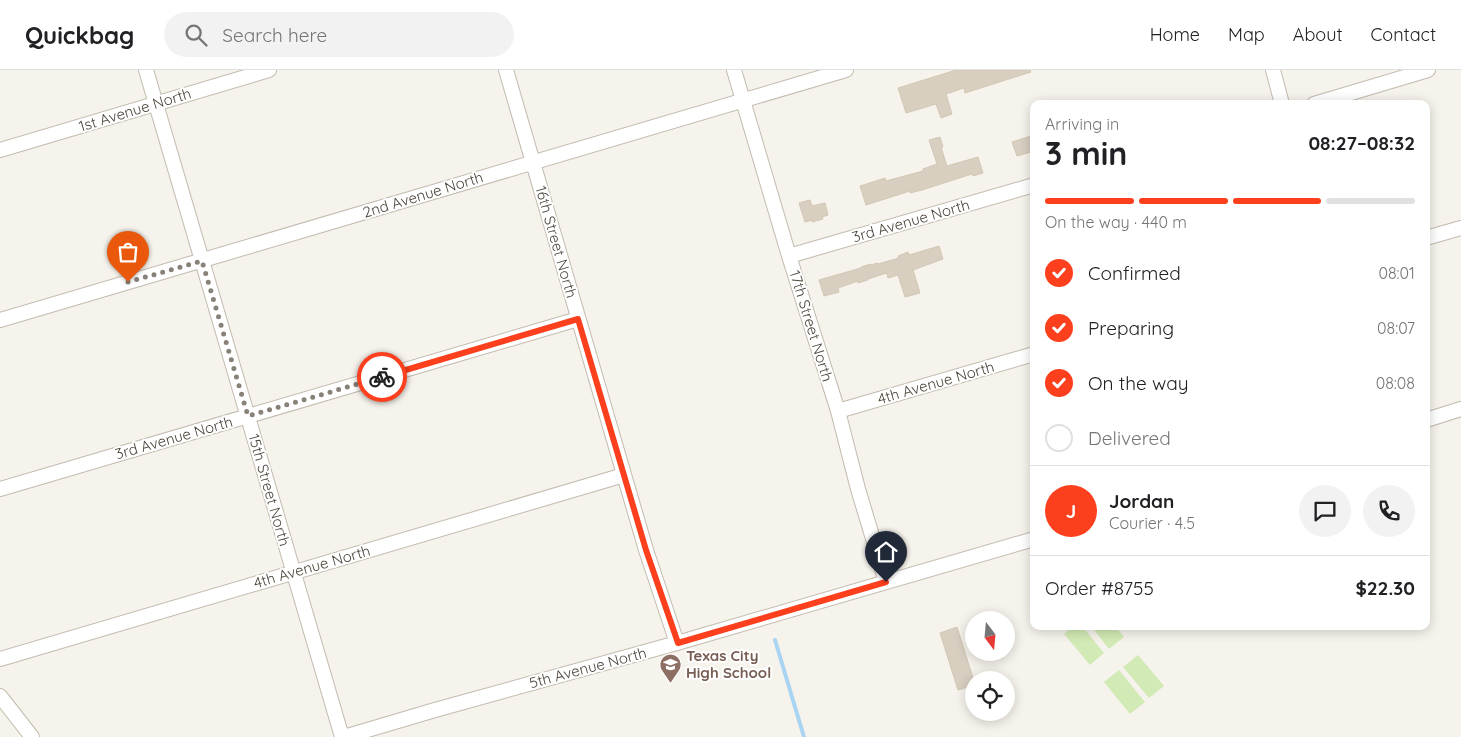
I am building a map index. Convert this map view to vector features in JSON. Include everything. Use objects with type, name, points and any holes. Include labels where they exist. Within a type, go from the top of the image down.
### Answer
[{"type":"street","name":"15th Street North","points":[[146,70],[343,737]]},
{"type":"street","name":"1st Avenue North","points":[[0,150],[269,70]]},
{"type":"street","name":"16th Street North","points":[[506,70],[646,550],[678,643]]},
{"type":"street","name":"17th Street North","points":[[734,70],[789,256],[838,411],[858,489],[886,582]]},
{"type":"street","name":"2nd Avenue North","points":[[0,320],[846,70]]},
{"type":"street","points":[[1273,70],[1281,100]]},
{"type":"street","points":[[1327,100],[1428,70]]},
{"type":"street","name":"3rd Avenue North","points":[[789,256],[1030,186]]},
{"type":"street","points":[[1430,237],[1461,228]]},
{"type":"street","name":"3rd Avenue North","points":[[0,489],[578,319]]},
{"type":"street","name":"4th Avenue North","points":[[838,411],[1030,355]]},
{"type":"street","points":[[1430,419],[1461,409]]},
{"type":"street","name":"4th Avenue North","points":[[0,659],[624,475]]},
{"type":"street","name":"5th Avenue North","points":[[343,737],[678,643],[1030,539]]},
{"type":"street","points":[[0,696],[32,737]]},
{"type":"green space","points":[[1068,630],[1085,630],[1104,653],[1090,665],[1064,634]]},
{"type":"green space","points":[[1094,630],[1118,630],[1124,637],[1109,649]]},
{"type":"green space","points":[[1138,655],[1164,686],[1149,698],[1123,667]]},
{"type":"green space","points":[[1119,670],[1145,702],[1130,714],[1104,682]]},
{"type":"building","points":[[956,70],[1030,70],[1031,72],[965,93],[964,88],[946,94],[952,114],[941,118],[936,104],[906,113],[898,88]]},
{"type":"building","points":[[1030,136],[1030,152],[1017,156],[1012,142]]},
{"type":"building","points":[[940,137],[947,166],[978,157],[983,173],[973,176],[972,174],[866,205],[860,186],[885,178],[886,181],[923,171],[923,169],[937,164],[929,140]]},
{"type":"building","points":[[810,200],[812,206],[825,203],[828,215],[822,217],[823,219],[805,222],[799,203]]},
{"type":"building","points":[[939,246],[943,259],[913,270],[920,293],[905,297],[898,275],[888,278],[887,273],[838,288],[839,292],[824,296],[819,280],[871,264],[899,258],[898,256],[908,252],[909,255]]},
{"type":"building","points":[[957,627],[965,652],[965,661],[968,661],[971,671],[965,671],[965,688],[958,690],[940,633]]},
{"type":"waterway","points":[[775,640],[804,737]]},
{"type":"way so far","points":[[128,282],[202,261],[248,416],[382,377]]},
{"type":"place","name":"Texas City High School","points":[[670,684]]},
{"type":"route","points":[[382,377],[578,319],[646,550],[678,643],[886,582]]}]
